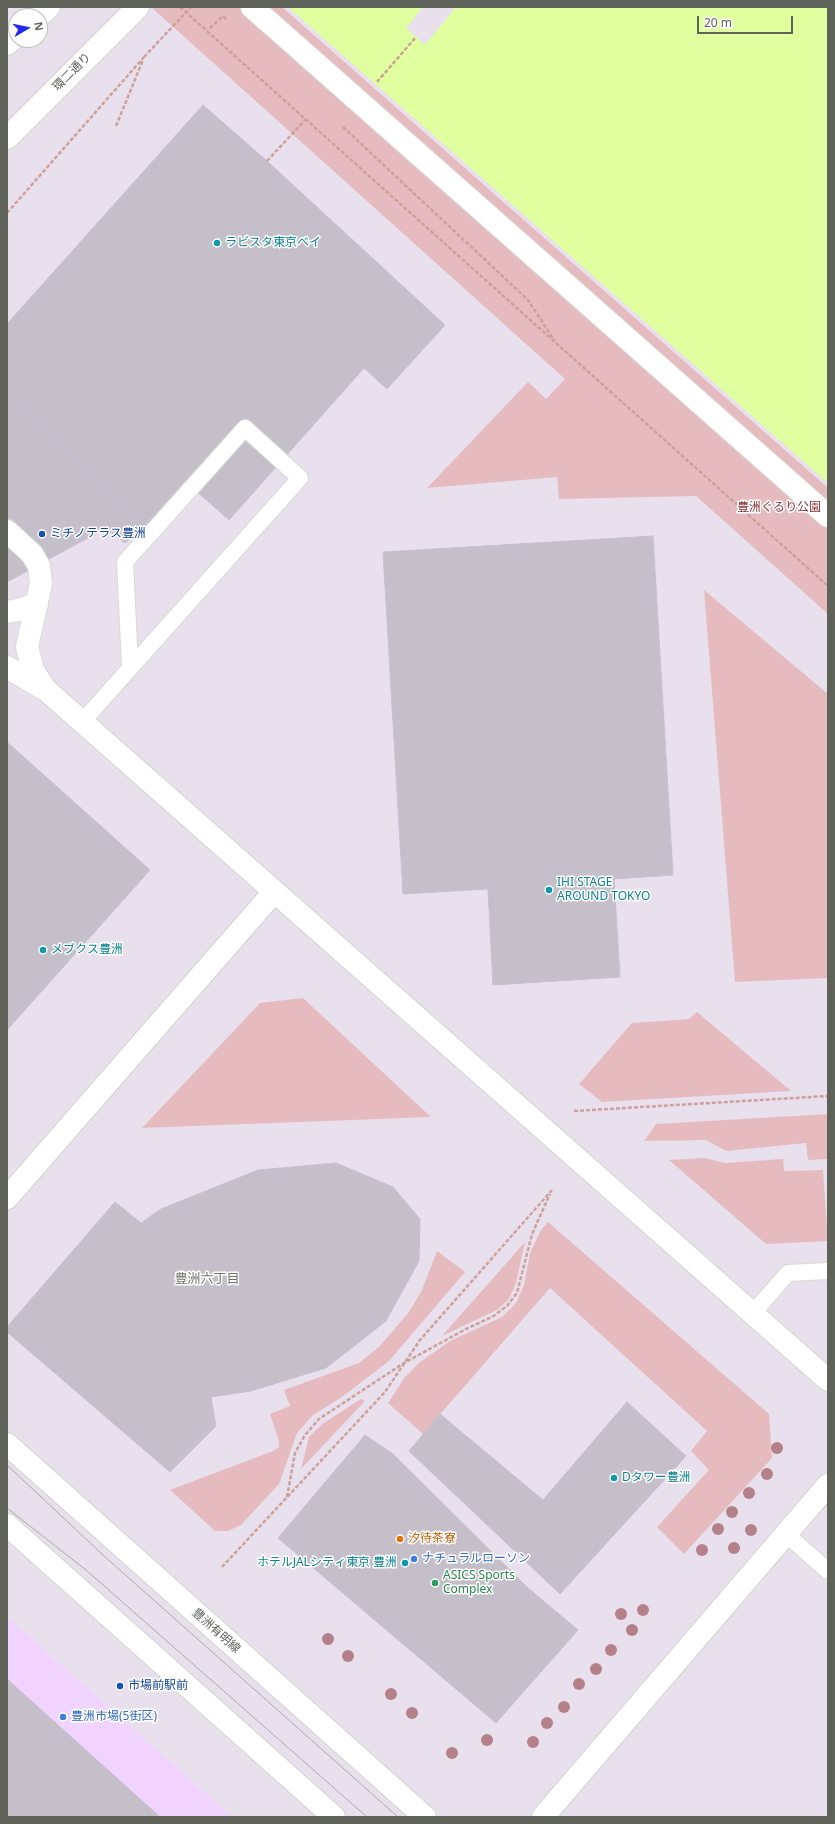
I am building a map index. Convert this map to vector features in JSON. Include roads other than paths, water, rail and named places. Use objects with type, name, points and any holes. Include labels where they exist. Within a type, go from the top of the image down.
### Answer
[{"type":"street","points":[[252,7],[828,516]]},
{"type":"street","name":"環二通り","points":[[7,138],[132,12]]},
{"type":"street","points":[[7,531],[32,554],[39,566],[41,583],[27,647],[33,670],[45,689]]},
{"type":"street","points":[[7,612],[37,604]]},
{"type":"street","points":[[7,667],[45,689],[828,1380]]},
{"type":"street","points":[[7,1198],[274,892]]},
{"type":"street","name":"豊洲有明線","points":[[7,1444],[425,1817]]},
{"type":"street","points":[[543,1817],[828,1485]]},
{"type":"street","points":[[7,1525],[334,1817]]},
{"type":"lane","points":[[82,722],[300,478],[245,428],[125,562],[130,667]]},
{"type":"lane","points":[[753,1313],[788,1273],[828,1271]]},
{"type":"lane","points":[[786,1534],[828,1571]]},
{"type":"tram line","points":[[7,1465],[103,1555],[398,1817]]},
{"type":"tram line","points":[[7,1508],[86,1570],[367,1817]]},
{"type":"place","name":"ラビスタ東京ベイ","points":[[217,243]]},
{"type":"place","name":"ミチノテラス豊洲","points":[[42,534]]},
{"type":"place","name":"IHI STAGE AROUND TOKYO","points":[[549,890]]},
{"type":"place","name":"メブクス豊洲","points":[[43,950]]},
{"type":"place","name":"Dタワー豊洲","points":[[614,1478]]},
{"type":"place","name":"汐待茶寮","points":[[400,1539]]},
{"type":"place","name":"ナチュラルローソン","points":[[414,1559]]},
{"type":"place","name":"ホテルJALシティ東京 豊洲","points":[[405,1563]]},
{"type":"place","name":"ASICS Sports Complex","points":[[435,1583]]},
{"type":"place","name":"市場前駅前","points":[[120,1686]]},
{"type":"place","name":"豊洲市場(5街区)","points":[[63,1717]]},
{"type":"district","name":"豊洲六丁目","points":[[207,1279]]},
{"type":"park label","name":"豊洲ぐるり公園","points":[[779,508]]}]
